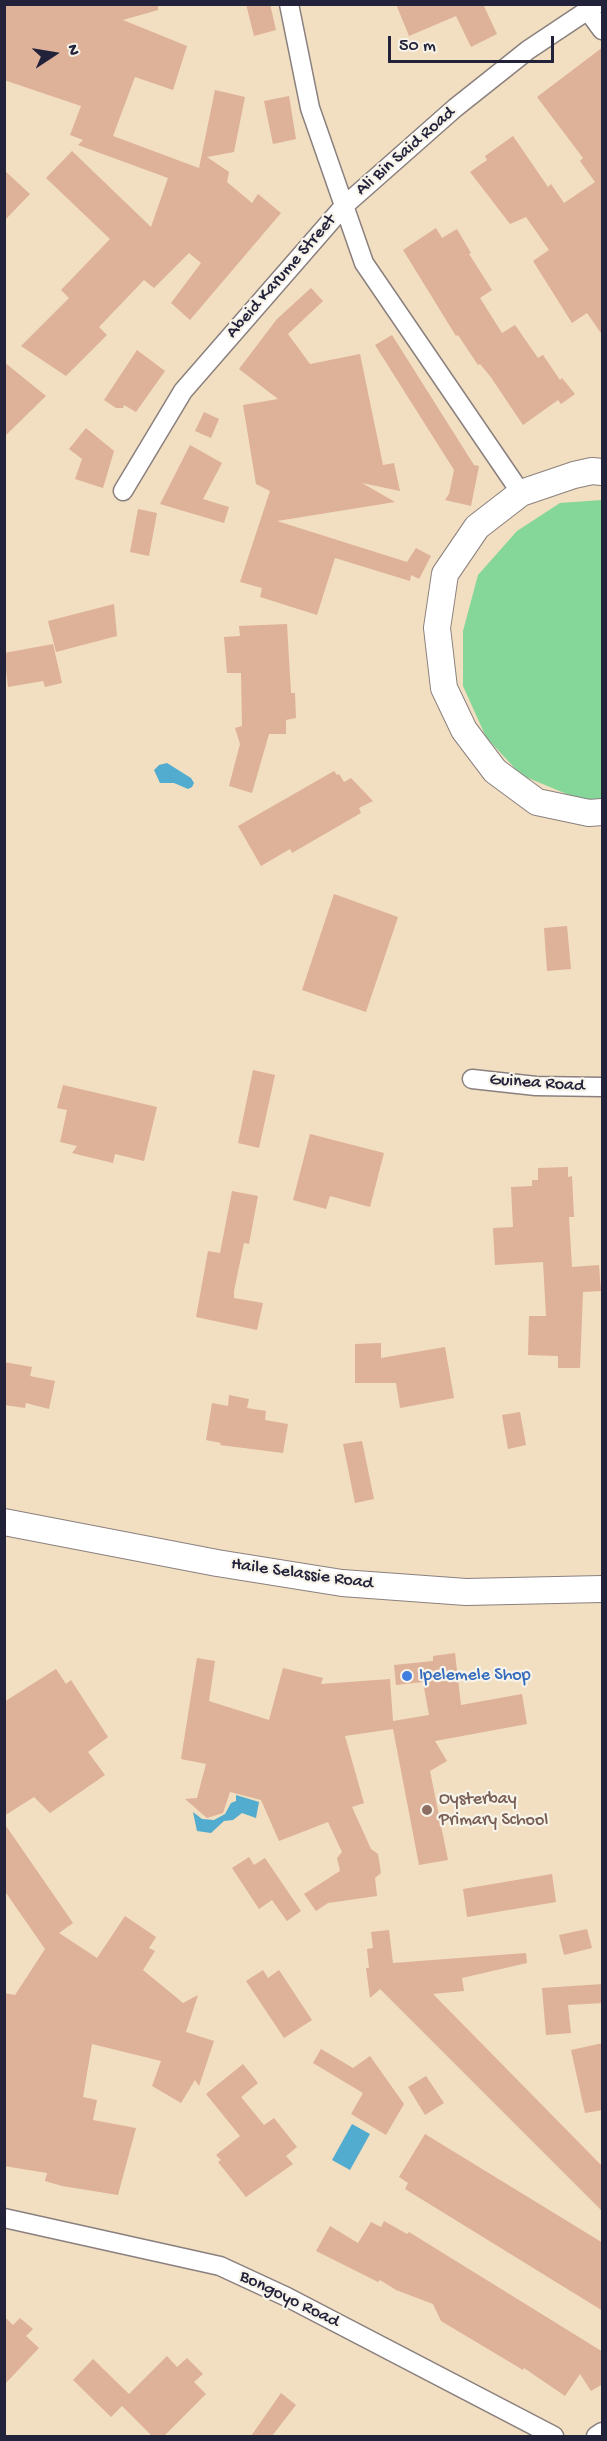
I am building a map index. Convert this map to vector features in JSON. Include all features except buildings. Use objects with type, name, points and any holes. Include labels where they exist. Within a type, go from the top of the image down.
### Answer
[{"type":"street","name":"Abeid Karume Street","points":[[123,491],[183,391],[344,206],[310,108],[289,4]]},
{"type":"street","name":"Ali Bin Said Road","points":[[521,493],[364,263],[344,206],[455,108],[528,50],[592,8]]},
{"type":"street","points":[[592,8],[603,30]]},
{"type":"street","points":[[603,472],[592,471],[574,475],[521,493],[477,527],[445,574],[437,628],[444,688],[464,730],[495,771],[537,802],[589,813],[603,812]]},
{"type":"street","name":"Guinea Road","points":[[472,1079],[536,1086],[603,1087]]},
{"type":"street","name":"Haile Selassie Road","points":[[4,1522],[217,1563],[342,1583],[466,1592],[603,1589]]},
{"type":"street","name":"Bongoyo Road","points":[[4,2218],[220,2266],[287,2297],[554,2436]]},
{"type":"street","points":[[596,2436],[603,2432]]},
{"type":"green space","points":[[602,500],[602,801],[581,800],[521,775],[486,737],[463,686],[463,631],[478,575],[517,531],[560,503]]},
{"type":"water","points":[[167,763],[191,778],[194,783],[192,787],[188,789],[174,783],[160,783],[154,770],[159,765]]},
{"type":"water","points":[[236,1795],[259,1802],[256,1818],[242,1813],[233,1820],[224,1821],[211,1833],[197,1831],[193,1812],[202,1819],[214,1820],[225,1814],[231,1803],[236,1801]]},
{"type":"water","points":[[352,2124],[370,2134],[350,2170],[332,2160]]},
{"type":"place","name":"Ipelemele Shop","points":[[407,1676]]},
{"type":"place","name":"Oysterbay Primary School","points":[[427,1810]]}]
